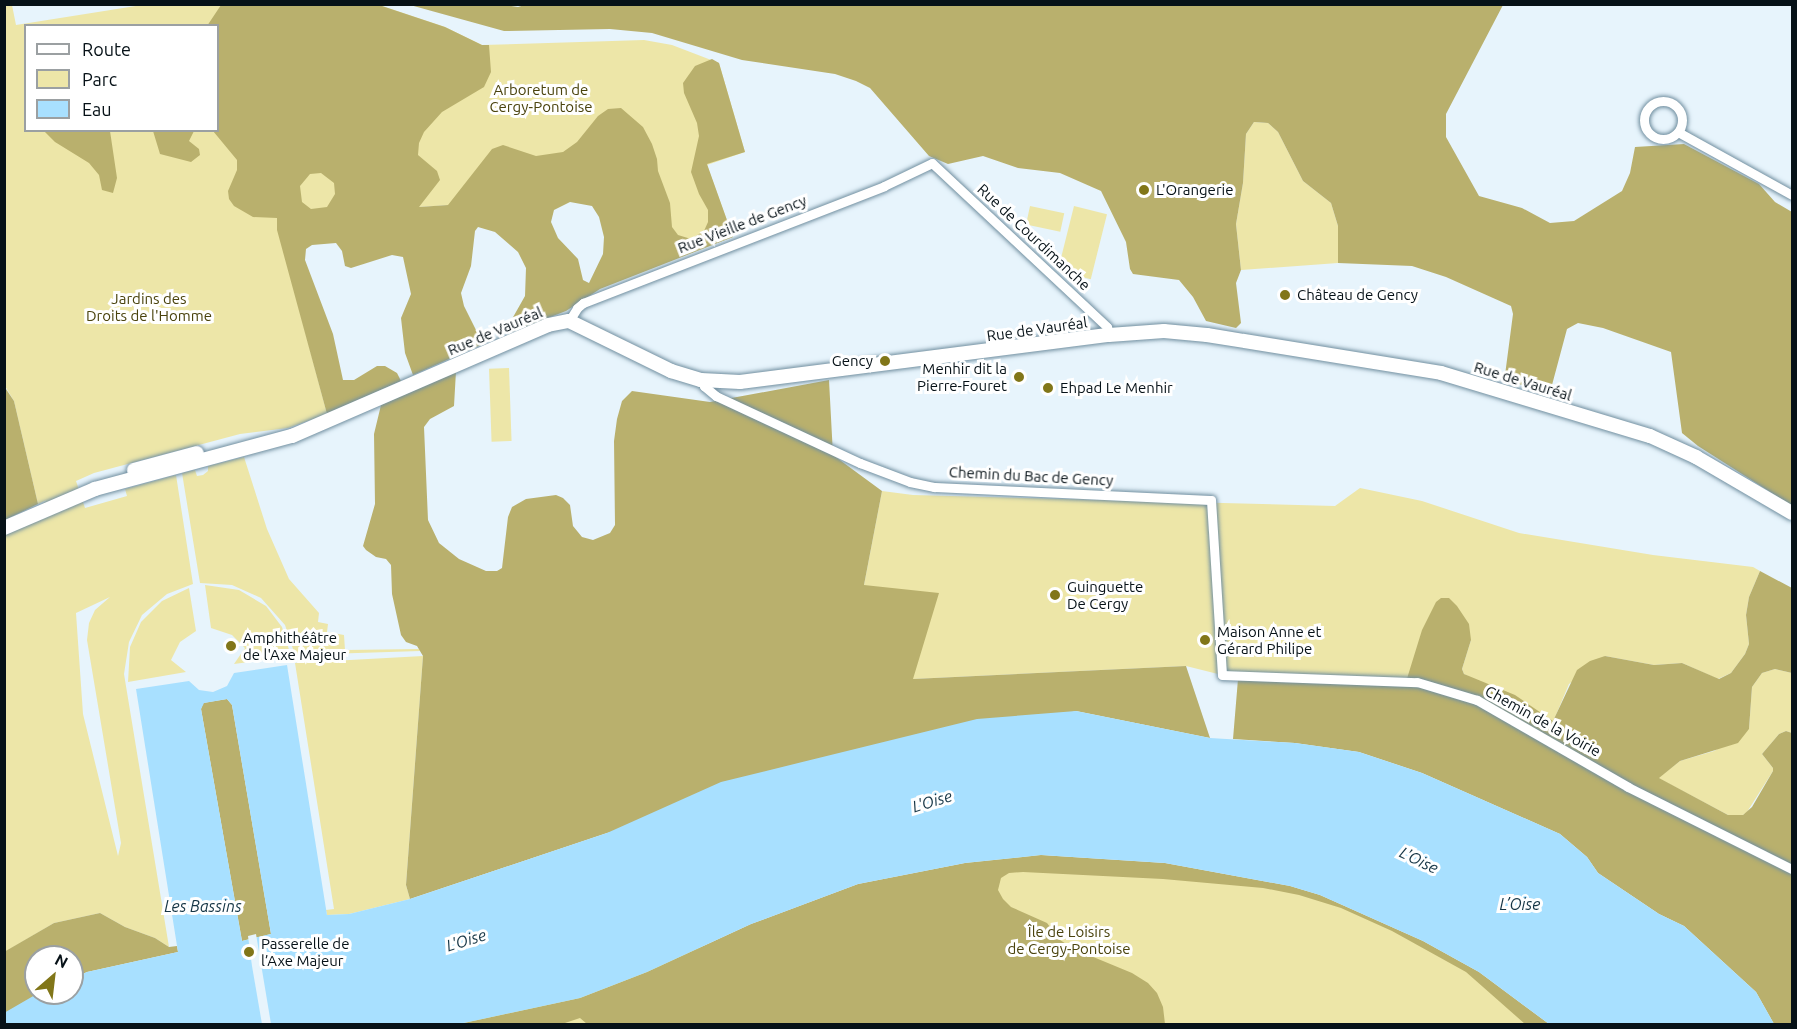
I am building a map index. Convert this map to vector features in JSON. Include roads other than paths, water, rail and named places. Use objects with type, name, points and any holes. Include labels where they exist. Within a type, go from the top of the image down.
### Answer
[{"type":"street","points":[[1657,103],[1674,105],[1682,121],[1678,132],[1666,139],[1652,135],[1645,121],[1648,110],[1657,103]]},
{"type":"street","points":[[1678,132],[1792,195]]},
{"type":"street","name":"Rue Vieille de Gency","points":[[569,321],[583,303],[884,186],[932,163]]},
{"type":"street","name":"Rue de Courdimanche","points":[[932,163],[1107,327],[1109,335]]},
{"type":"street","name":"Rue de Vauréal","points":[[4,528],[95,489],[292,436],[548,325],[569,321],[671,370],[701,380],[740,382],[1109,335],[1164,331],[1207,335],[1441,373],[1650,436],[1696,457],[1792,513]]},
{"type":"street","name":"Chemin du Bac de Gency","points":[[701,380],[716,396],[860,464],[910,482],[934,487],[1211,500],[1222,675]]},
{"type":"street","name":"Chemin de la Voirie","points":[[1222,675],[1417,682],[1477,700],[1629,786],[1792,869]]},
{"type":"water","name":"L’Oise","points":[[287,665],[327,915],[349,914],[410,899],[607,833],[721,782],[977,719],[1076,711],[1210,738],[1295,743],[1359,752],[1422,773],[1560,834],[1587,857],[1598,873],[1659,914],[1684,926],[1756,992],[1774,1024],[1549,1024],[1479,972],[1423,941],[1320,895],[1290,886],[1165,863],[1041,855],[965,863],[858,884],[751,924],[647,972],[580,998],[459,1024],[5,1024],[4,1013],[24,1001],[24,1005],[84,1005],[84,973],[87,972],[178,952],[136,689],[189,681],[199,690],[213,692],[227,686],[234,673]],"holes":[[[227,699],[232,705],[271,934],[242,941],[201,709],[204,703]]]},
{"type":"place","name":"L'Orangerie","points":[[1144,190]]},
{"type":"place","name":"Château de Gency","points":[[1285,295]]},
{"type":"place","name":"Gency","points":[[885,361]]},
{"type":"place","name":"Menhir dit la Pierre-Fouret","points":[[1019,377]]},
{"type":"place","name":"Ehpad Le Menhir","points":[[1048,388]]},
{"type":"place","name":"Guinguette De Cergy","points":[[1055,595]]},
{"type":"place","name":"Maison Anne et Gérard Philipe","points":[[1205,640]]},
{"type":"place","name":"Amphithéâtre de l'Axe Majeur","points":[[231,646]]},
{"type":"place","name":"Passerelle de l’Axe Majeur","points":[[249,952]]},
{"type":"park label","name":"Arboretum de Cergy‐Pontoise","points":[[541,98]]},
{"type":"park label","name":"Jardins des Droits de l'Homme","points":[[149,306]]},
{"type":"park label","name":"Île de Loisirs de Cergy-Pontoise","points":[[1069,940]]},
{"type":"water label","name":"L'Oise","points":[[932,801]]},
{"type":"water label","name":"L'Oise","points":[[1419,860]]},
{"type":"water label","name":"Les Bassins","points":[[203,906]]},
{"type":"water label","name":"L'Oise","points":[[466,940]]}]
